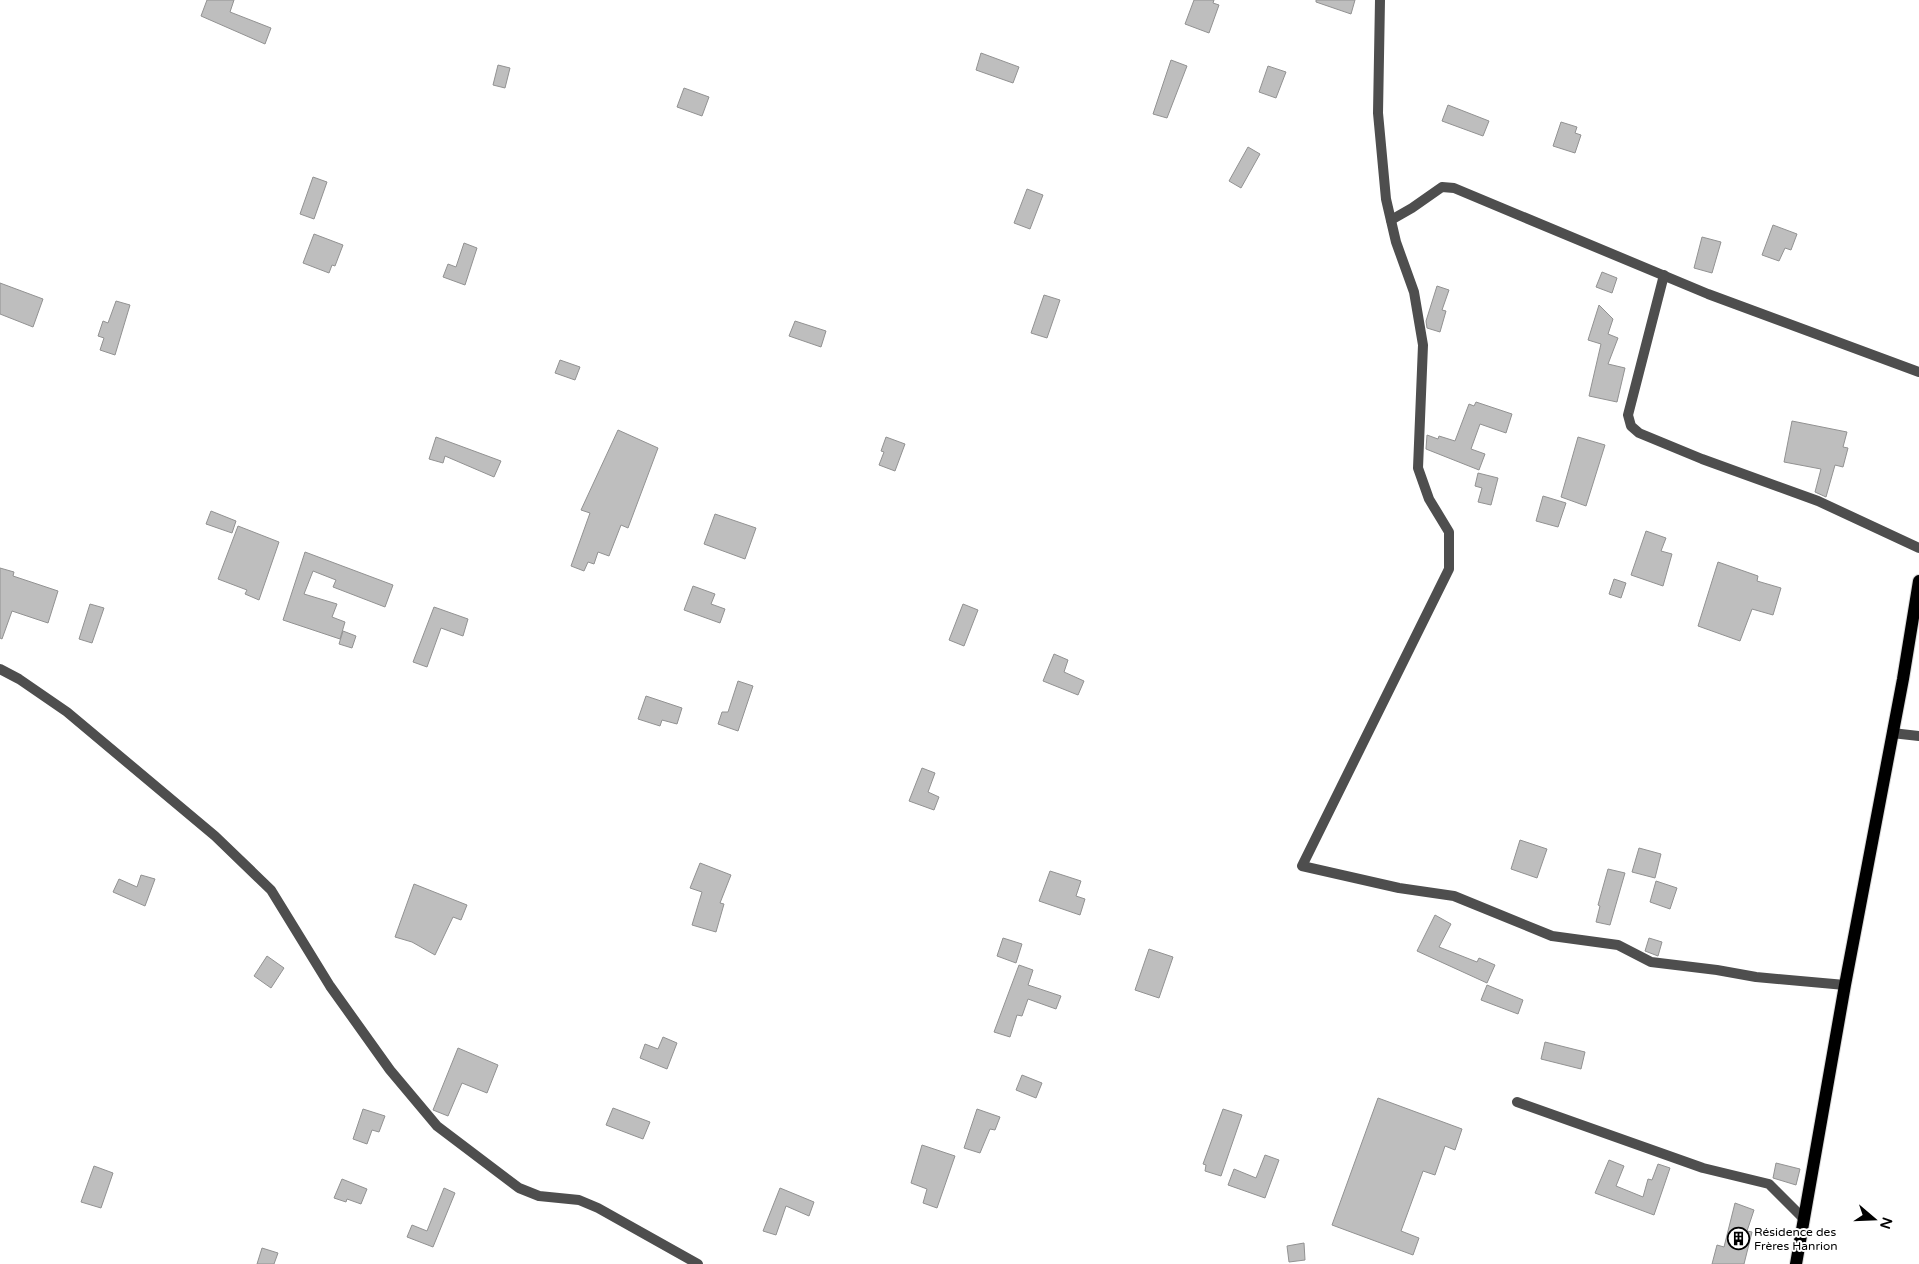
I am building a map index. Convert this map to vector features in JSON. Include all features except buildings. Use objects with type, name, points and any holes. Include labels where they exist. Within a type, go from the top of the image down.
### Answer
[{"type":"main road","points":[[1796,1264],[1919,580]]},
{"type":"street","points":[[1380,0],[1378,113],[1385,192],[1396,242],[1414,292],[1423,345],[1418,468],[1429,499],[1449,532],[1449,569],[1302,866],[1399,888],[1454,896],[1552,936],[1618,945],[1652,962],[1756,977],[1845,985]]},
{"type":"street","points":[[1391,220],[1442,187],[1448,186],[1708,294],[1919,372]]},
{"type":"street","points":[[1664,275],[1628,415],[1631,426],[1639,432],[1702,459],[1818,501],[1919,548]]},
{"type":"street","points":[[0,669],[19,679],[67,712],[215,836],[271,890],[330,986],[390,1070],[438,1126],[519,1188],[539,1196],[579,1200],[607,1213],[698,1264]]},
{"type":"street","points":[[1892,733],[1919,736]]},
{"type":"street","points":[[1517,1102],[1703,1168],[1768,1184],[1804,1219]]},
{"type":"place","name":"Résidence des Frères Hanrion","points":[[1738,1239]]}]
